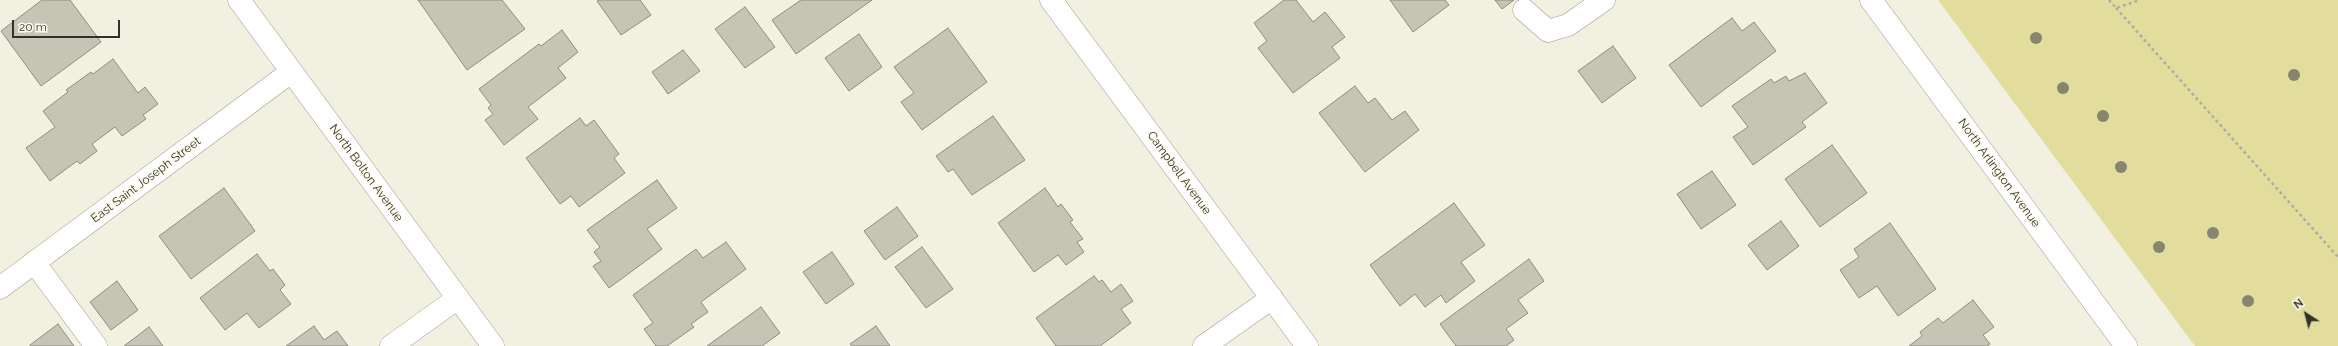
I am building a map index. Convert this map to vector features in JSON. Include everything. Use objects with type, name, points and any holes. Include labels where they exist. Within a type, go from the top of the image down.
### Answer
[{"type":"street","name":"North Bolton Avenue","points":[[239,0],[493,346]]},
{"type":"street","name":"Campbell Avenue","points":[[1051,0],[1307,346]]},
{"type":"street","points":[[1524,10],[1548,31],[1568,24],[1604,0]]},
{"type":"street","name":"North Arlington Avenue","points":[[1871,0],[2126,346]]},
{"type":"street","name":"East Saint Joseph Street","points":[[0,288],[291,72]]},
{"type":"street","points":[[34,262],[96,346]]},
{"type":"street","points":[[391,346],[458,298]]},
{"type":"street","points":[[1204,346],[1272,298]]},
{"type":"path","points":[[2108,0],[2338,257]]},
{"type":"path","points":[[2116,8],[2140,0]]},
{"type":"shaded area","points":[[1938,0],[2338,0],[2338,346],[2195,346]]},
{"type":"building","points":[[42,0],[70,0],[101,42],[41,86],[1,31]]},
{"type":"building","points":[[418,0],[502,0],[525,29],[467,70]]},
{"type":"building","points":[[640,0],[651,15],[621,35],[597,1]]},
{"type":"building","points":[[801,0],[872,0],[796,54],[772,20]]},
{"type":"building","points":[[1284,0],[1296,0],[1313,22],[1325,12],[1345,37],[1332,47],[1340,58],[1293,93],[1258,48],[1267,41],[1254,23]]},
{"type":"building","points":[[1390,0],[1445,0],[1449,5],[1413,32]]},
{"type":"building","points":[[1495,0],[1514,0],[1502,9]]},
{"type":"building","points":[[745,7],[775,47],[745,68],[715,29]]},
{"type":"building","points":[[1732,18],[1742,31],[1754,22],[1776,51],[1701,107],[1669,65]]},
{"type":"building","points":[[948,28],[987,82],[922,130],[901,102],[914,93],[894,67]]},
{"type":"building","points":[[562,30],[578,52],[558,68],[566,78],[528,107],[538,119],[504,145],[485,120],[493,114],[488,108],[491,105],[479,89],[539,44],[541,46]]},
{"type":"building","points":[[859,34],[882,67],[849,91],[825,58]]},
{"type":"building","points":[[1613,46],[1636,78],[1602,103],[1578,71]]},
{"type":"building","points":[[683,50],[700,71],[668,94],[652,72]]},
{"type":"building","points":[[113,59],[138,93],[145,87],[158,104],[143,115],[146,119],[122,136],[115,127],[92,144],[97,151],[80,164],[77,161],[50,181],[26,148],[55,127],[43,111],[68,92],[66,90],[91,72],[93,74]]},
{"type":"building","points":[[1805,73],[1827,103],[1802,122],[1806,127],[1753,165],[1733,137],[1748,127],[1732,106],[1771,79],[1774,83],[1786,76],[1789,81]]},
{"type":"building","points":[[1355,86],[1368,103],[1375,98],[1392,120],[1405,111],[1419,130],[1365,172],[1319,113]]},
{"type":"building","points":[[993,116],[1025,160],[972,195],[953,169],[948,172],[936,156]]},
{"type":"building","points":[[580,118],[586,126],[594,120],[619,154],[614,158],[625,173],[579,207],[571,196],[560,204],[526,158]]},
{"type":"building","points":[[1832,145],[1867,193],[1820,227],[1785,179]]},
{"type":"building","points":[[1712,171],[1736,205],[1701,229],[1677,194]]},
{"type":"building","points":[[657,180],[677,208],[647,229],[662,249],[609,288],[593,266],[601,261],[594,252],[600,247],[587,230]]},
{"type":"building","points":[[224,188],[255,231],[191,279],[159,236]]},
{"type":"building","points":[[1045,188],[1058,207],[1061,204],[1073,220],[1070,222],[1083,239],[1077,242],[1084,252],[1066,265],[1058,255],[1034,272],[998,223]]},
{"type":"building","points":[[1454,203],[1485,245],[1461,262],[1475,281],[1446,303],[1441,295],[1425,307],[1415,294],[1400,306],[1370,265]]},
{"type":"building","points":[[897,207],[918,236],[885,260],[864,231]]},
{"type":"building","points":[[1781,221],[1799,246],[1767,270],[1748,245]]},
{"type":"building","points":[[1890,223],[1936,289],[1898,316],[1877,286],[1859,298],[1840,270],[1859,257],[1854,249]]},
{"type":"building","points":[[726,242],[746,269],[701,302],[708,312],[691,324],[694,327],[667,346],[656,346],[644,329],[653,323],[633,295],[696,249],[703,258]]},
{"type":"building","points":[[922,247],[953,289],[926,308],[895,267]]},
{"type":"building","points":[[832,252],[854,284],[826,304],[803,272]]},
{"type":"building","points":[[257,254],[270,271],[273,269],[285,285],[280,290],[291,304],[259,328],[247,313],[225,330],[200,298]]},
{"type":"building","points":[[1529,259],[1544,281],[1518,300],[1528,313],[1506,329],[1514,340],[1506,346],[1456,346],[1440,324]]},
{"type":"building","points":[[1094,276],[1099,282],[1102,280],[1111,292],[1121,284],[1133,301],[1121,309],[1131,323],[1100,346],[1056,346],[1036,318]]},
{"type":"building","points":[[117,281],[138,310],[111,330],[90,302]]},
{"type":"building","points":[[1973,300],[1994,327],[1983,335],[1990,344],[1987,346],[1909,346],[1922,336],[1920,332],[1938,318],[1943,323]]},
{"type":"building","points":[[761,307],[780,333],[762,346],[707,346]]},
{"type":"building","points":[[58,324],[74,346],[30,346],[30,345]]},
{"type":"building","points":[[314,326],[324,340],[337,331],[348,346],[286,346]]},
{"type":"building","points":[[876,326],[890,346],[852,346],[850,344]]},
{"type":"building","points":[[149,327],[163,346],[124,346]]}]
